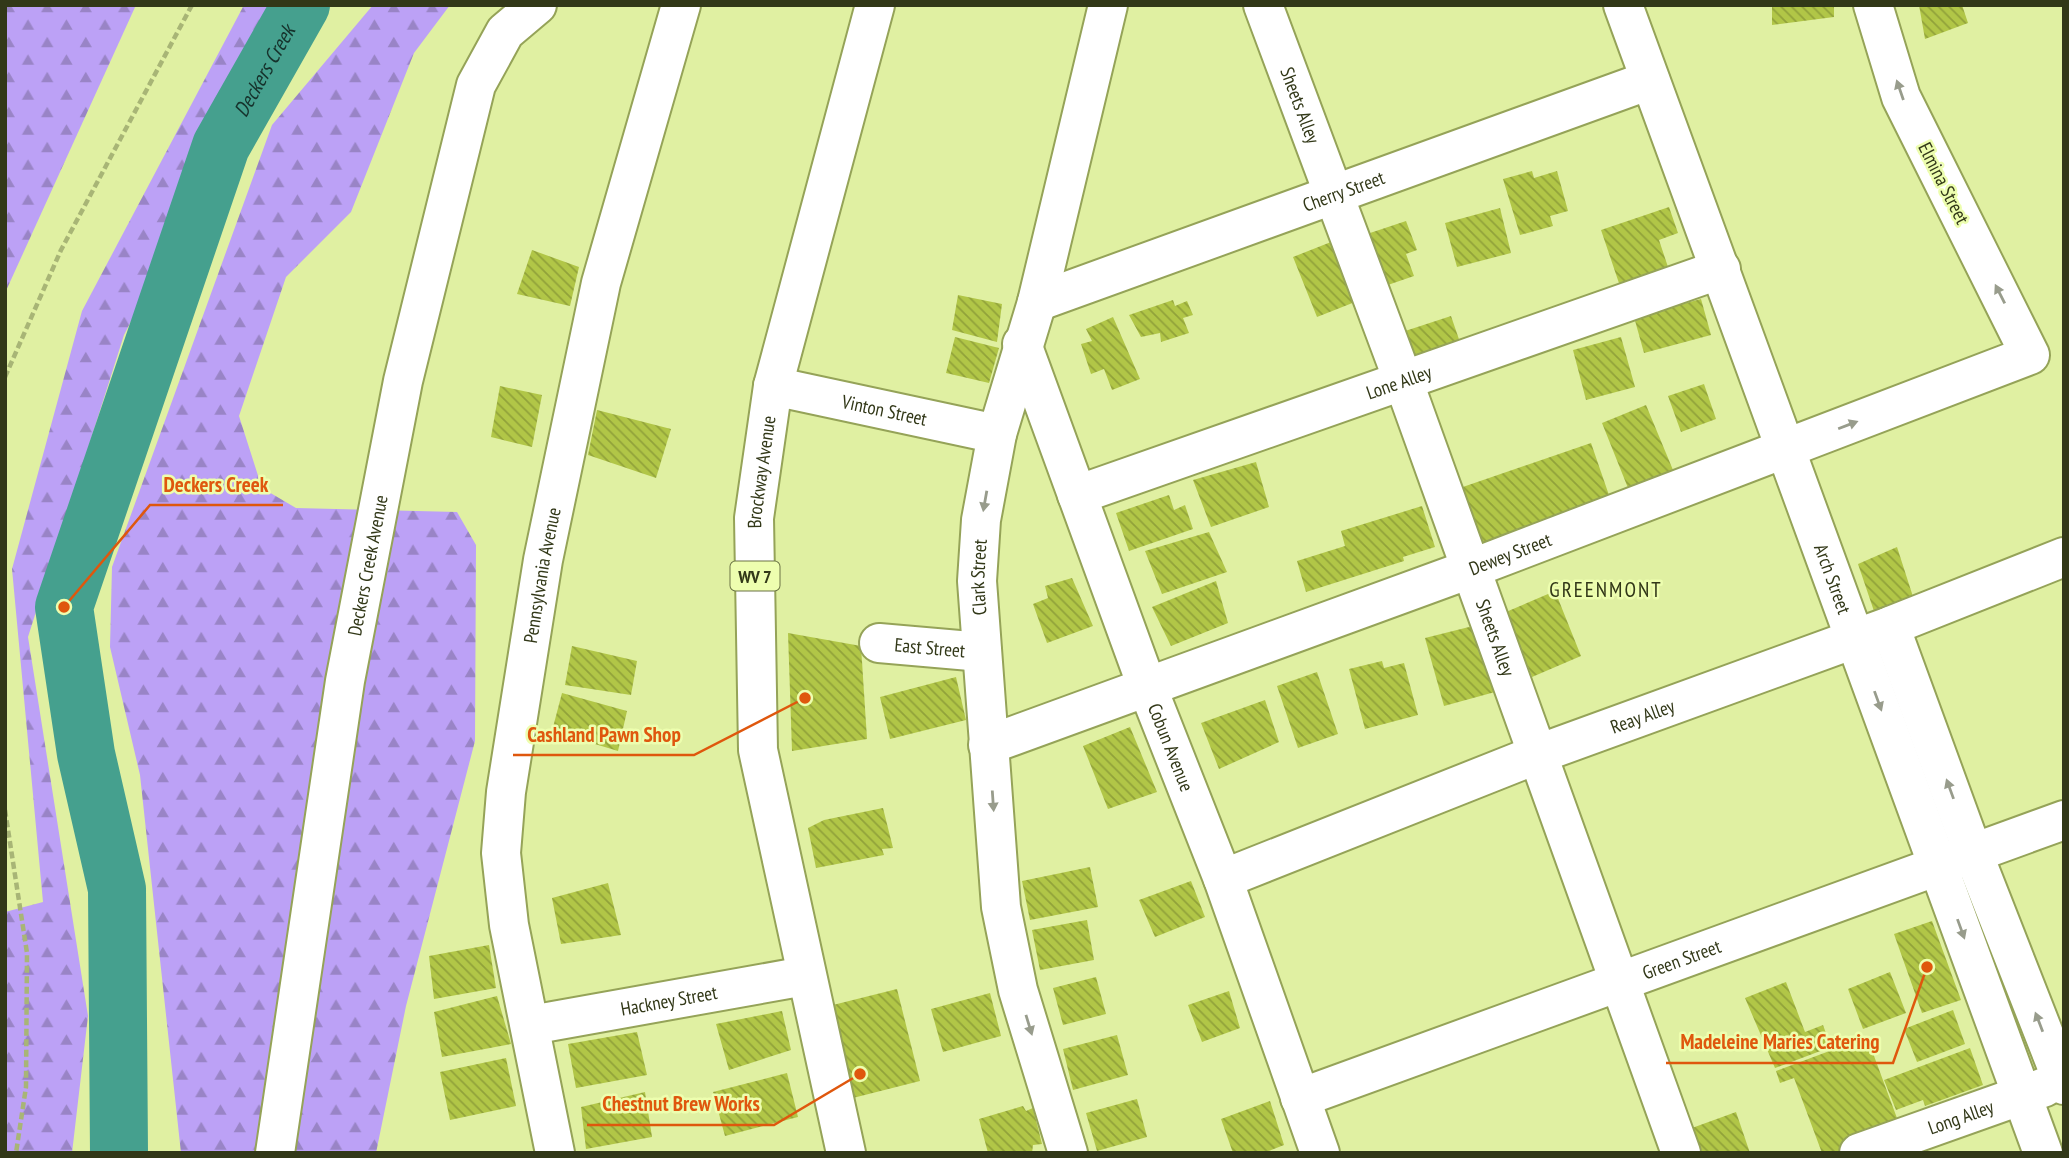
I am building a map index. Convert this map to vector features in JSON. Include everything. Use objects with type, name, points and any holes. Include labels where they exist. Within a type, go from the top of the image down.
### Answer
[{"type":"street","name":"Deckers Creek Avenue","points":[[275,1153],[345,681],[403,382],[476,85],[505,32],[537,5]]},
{"type":"street","name":"Pennsylvania Avenue","points":[[555,1153],[509,925],[500,853],[506,792],[543,560],[601,284],[681,5]]},
{"type":"street","name":"Brockway Avenue","points":[[846,1153],[805,976],[758,750],[754,518],[773,386],[875,5]]},
{"type":"street","name":"Clark Street","points":[[1068,1153],[1018,990],[1001,907],[977,581],[981,520],[997,434],[1022,344],[1037,302],[1108,5]]},
{"type":"street","name":"Sheets Alley","points":[[1263,5],[1403,380],[1681,1153]]},
{"type":"street","name":"Arch Street","points":[[1623,5],[1721,269],[1784,450],[1873,631],[1973,853],[2063,1082]]},
{"type":"street","name":"Elmina Street","points":[[1873,5],[1901,97],[2030,355]]},
{"type":"street","name":"Cherry Street","points":[[1037,302],[1650,79]]},
{"type":"street","name":"Lone Alley","points":[[1077,495],[1721,269]]},
{"type":"street","name":"Cobun Avenue","points":[[1022,344],[1148,689],[1223,879],[1320,1153]]},
{"type":"street","name":"Dewey Street","points":[[988,745],[1148,689],[1470,569],[2030,355]]},
{"type":"street","name":"Vinton Street","points":[[773,386],[997,434]]},
{"type":"street","name":"Reay Alley","points":[[1223,879],[1538,754],[1873,631],[2064,557]]},
{"type":"street","name":"Arch Street","points":[[1873,631],[1937,865],[2043,1153]]},
{"type":"street","name":"East Street","points":[[879,643],[982,652]]},
{"type":"street","name":"Green Street","points":[[1300,1098],[2064,820]]},
{"type":"street","name":"Hackney Street","points":[[531,1025],[805,976]]},
{"type":"street","name":"Long Alley","points":[[1859,1153],[2022,1094],[2063,1082]]},
{"type":"path","points":[[5,377],[61,250],[192,5]]},
{"type":"path","points":[[5,810],[27,953],[26,1087],[16,1153]]},
{"type":"green space","points":[[5,5],[136,5],[5,293]]},
{"type":"green space","points":[[244,5],[292,5],[124,335],[28,637],[88,1016],[72,1153],[5,1153],[5,912],[43,902],[12,569],[82,311]]},
{"type":"green space","points":[[373,5],[450,5],[414,53],[351,212],[286,277],[239,416],[262,488],[296,508],[457,512],[476,545],[475,741],[406,1006],[376,1153],[181,1153],[140,775],[110,647],[112,567],[272,125]]},
{"type":"building","points":[[1772,5],[1834,5],[1834,17],[1772,25]]},
{"type":"building","points":[[1919,5],[1962,5],[1968,23],[1925,39]]},
{"type":"building","points":[[1532,171],[1534,178],[1557,171],[1568,211],[1550,216],[1553,226],[1520,235],[1503,179]]},
{"type":"building","points":[[1669,207],[1678,233],[1659,240],[1672,279],[1623,295],[1601,230]]},
{"type":"building","points":[[1500,208],[1511,253],[1457,267],[1445,223]]},
{"type":"building","points":[[1406,221],[1417,250],[1406,254],[1414,276],[1382,287],[1364,235]]},
{"type":"building","points":[[1331,242],[1355,302],[1317,317],[1293,257]]},
{"type":"building","points":[[532,250],[579,267],[570,306],[517,294]]},
{"type":"building","points":[[958,295],[1002,304],[997,342],[952,330]]},
{"type":"building","points":[[1701,299],[1711,335],[1644,353],[1634,317]]},
{"type":"building","points":[[1173,300],[1175,306],[1187,301],[1193,315],[1183,318],[1189,333],[1161,342],[1160,333],[1141,337],[1129,315]]},
{"type":"building","points":[[1451,316],[1463,351],[1411,369],[1399,333]]},
{"type":"building","points":[[1113,317],[1140,379],[1112,390],[1104,369],[1091,374],[1081,344],[1092,341],[1086,329]]},
{"type":"building","points":[[955,337],[999,348],[989,383],[946,373]]},
{"type":"building","points":[[1621,337],[1635,387],[1586,400],[1573,350]]},
{"type":"building","points":[[1704,384],[1716,419],[1681,432],[1668,396]]},
{"type":"building","points":[[500,386],[542,395],[532,447],[491,437]]},
{"type":"building","points":[[1646,405],[1673,470],[1628,488],[1602,423]]},
{"type":"building","points":[[597,410],[671,429],[656,478],[588,455]]},
{"type":"building","points":[[1591,443],[1611,501],[1477,546],[1457,489]]},
{"type":"building","points":[[1256,462],[1269,507],[1211,527],[1193,480]]},
{"type":"building","points":[[1169,495],[1174,510],[1185,505],[1193,529],[1129,551],[1116,513]]},
{"type":"building","points":[[1422,506],[1435,547],[1403,557],[1404,561],[1306,592],[1297,561],[1345,546],[1341,531]]},
{"type":"building","points":[[1209,532],[1227,572],[1162,594],[1145,551]]},
{"type":"building","points":[[1897,547],[1916,606],[1877,620],[1858,564]]},
{"type":"building","points":[[1072,578],[1093,626],[1047,643],[1033,604],[1048,598],[1045,586]]},
{"type":"building","points":[[1216,581],[1228,623],[1171,646],[1152,607]]},
{"type":"building","points":[[1555,591],[1581,656],[1532,677],[1506,612]]},
{"type":"building","points":[[1477,625],[1495,692],[1444,706],[1425,638]]},
{"type":"building","points":[[788,633],[861,646],[867,739],[792,751]]},
{"type":"building","points":[[572,646],[637,661],[631,695],[565,685]]},
{"type":"building","points":[[1382,661],[1384,668],[1404,663],[1418,715],[1365,729],[1349,669]]},
{"type":"building","points":[[1317,672],[1338,734],[1298,748],[1277,686]]},
{"type":"building","points":[[956,677],[966,720],[890,739],[880,697]]},
{"type":"building","points":[[562,693],[627,711],[618,751],[552,731]]},
{"type":"building","points":[[1265,700],[1279,742],[1219,769],[1201,723]]},
{"type":"building","points":[[1130,727],[1157,792],[1108,809],[1083,746]]},
{"type":"building","points":[[883,808],[893,848],[882,849],[884,855],[816,868],[808,828],[824,820]]},
{"type":"building","points":[[1090,867],[1098,907],[1030,920],[1022,881]]},
{"type":"building","points":[[1191,881],[1205,917],[1155,937],[1139,900]]},
{"type":"building","points":[[608,883],[621,935],[561,944],[552,898]]},
{"type":"building","points":[[1087,920],[1094,960],[1040,970],[1032,930]]},
{"type":"building","points":[[1932,921],[1961,1000],[1922,1013],[1894,934]]},
{"type":"building","points":[[489,945],[496,988],[434,999],[429,956]]},
{"type":"building","points":[[1890,972],[1906,1013],[1863,1029],[1848,989]]},
{"type":"building","points":[[1096,977],[1106,1014],[1063,1025],[1053,988]]},
{"type":"building","points":[[1786,982],[1805,1032],[1823,1025],[1831,1047],[1775,1068],[1745,998]]},
{"type":"building","points":[[897,989],[920,1081],[845,1100],[821,1008]]},
{"type":"building","points":[[1229,991],[1240,1028],[1202,1042],[1188,1005]]},
{"type":"building","points":[[990,993],[1001,1036],[943,1052],[931,1009]]},
{"type":"building","points":[[497,996],[511,1044],[442,1057],[434,1012]]},
{"type":"building","points":[[1953,1010],[1965,1044],[1917,1062],[1904,1029]]},
{"type":"building","points":[[782,1011],[791,1050],[729,1070],[716,1024]]},
{"type":"building","points":[[637,1032],[647,1075],[576,1088],[568,1044]]},
{"type":"building","points":[[1117,1035],[1128,1075],[1073,1090],[1063,1049]]},
{"type":"building","points":[[1867,1037],[1901,1129],[1838,1153],[1822,1153],[1794,1078],[1780,1083],[1776,1071]]},
{"type":"building","points":[[1970,1048],[1983,1085],[1925,1106],[1923,1100],[1896,1110],[1884,1080]]},
{"type":"building","points":[[506,1058],[516,1106],[450,1120],[440,1072]]},
{"type":"building","points":[[787,1073],[798,1117],[725,1136],[713,1092]]},
{"type":"building","points":[[645,1092],[652,1137],[586,1149],[581,1107]]},
{"type":"building","points":[[1137,1099],[1147,1137],[1097,1151],[1086,1113]]},
{"type":"building","points":[[1270,1101],[1284,1145],[1264,1153],[1233,1153],[1221,1119]]},
{"type":"building","points":[[1023,1106],[1026,1111],[1033,1108],[1042,1144],[1033,1145],[1032,1153],[988,1153],[979,1119]]},
{"type":"building","points":[[1736,1112],[1750,1153],[1700,1153],[1692,1128]]},
{"type":"waterway","name":"Deckers Creek","points":[[119,1153],[117,889],[86,754],[64,607],[221,146],[301,5]]},
{"type":"place","name":"Deckers Creek","points":[[64,607]]},
{"type":"place","name":"Cashland Pawn Shop","points":[[805,698]]},
{"type":"place","name":"Madeleine Maries Catering","points":[[1927,967]]},
{"type":"place","name":"Chestnut Brew Works","points":[[860,1074]]},
{"type":"district","name":"GREENMONT","points":[[1606,589]]}]
